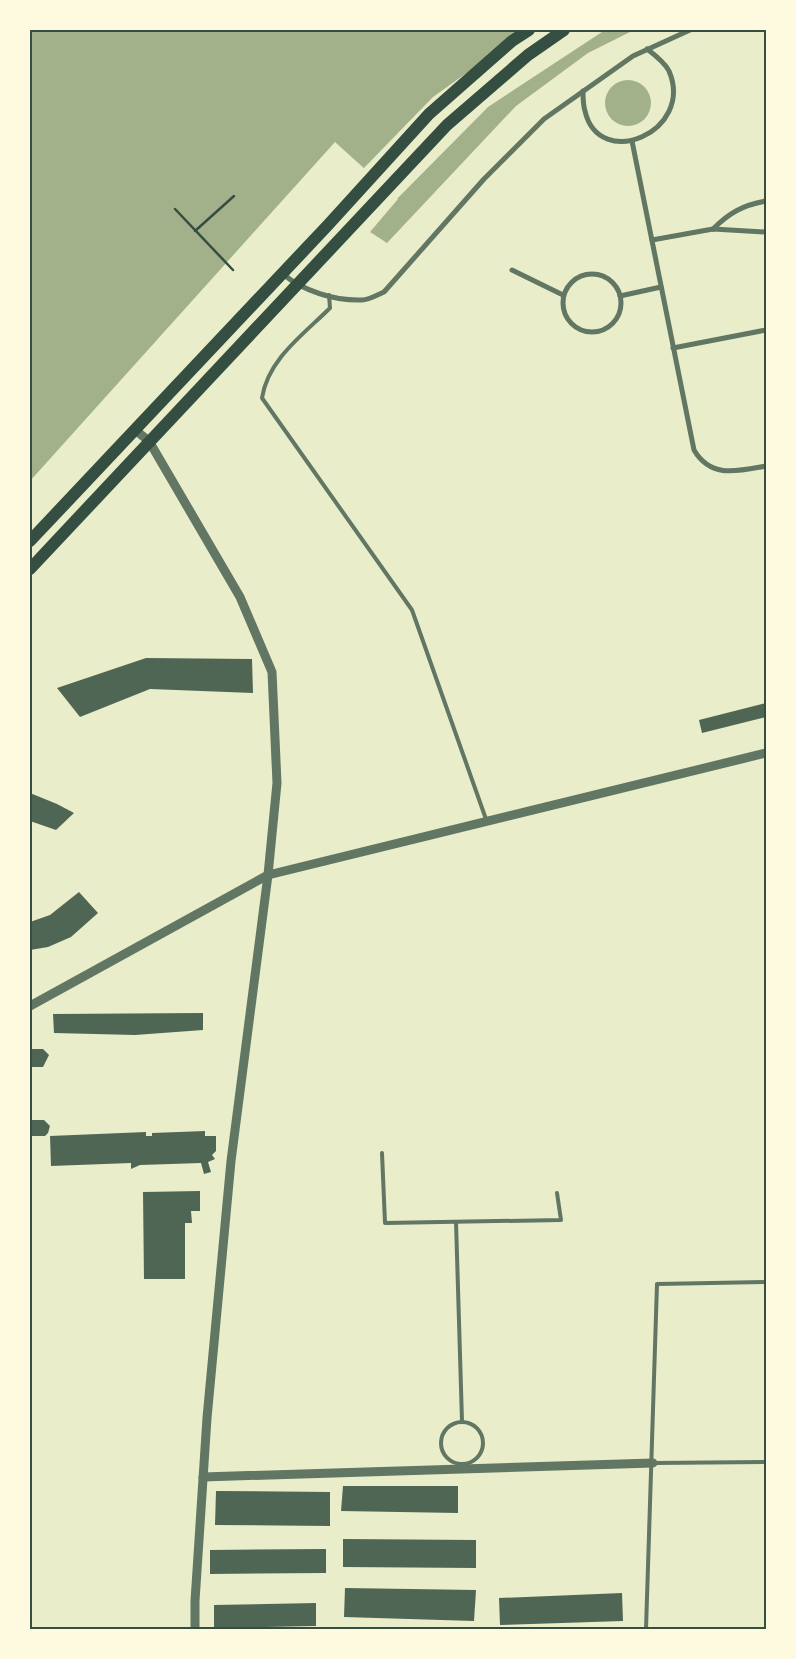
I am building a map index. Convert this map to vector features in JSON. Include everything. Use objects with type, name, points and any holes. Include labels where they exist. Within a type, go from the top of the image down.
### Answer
[{"type":"main road","points":[[30,541],[328,225],[429,114],[512,41],[529,30]]},
{"type":"main road","points":[[30,569],[343,238],[447,125],[528,55],[564,30]]},
{"type":"street","points":[[282,274],[297,286],[329,295],[364,301],[384,292],[498,166],[544,120],[633,56],[690,30]]},
{"type":"street","points":[[583,92],[585,112],[590,124],[601,135],[616,141],[632,142],[647,135],[660,124],[670,111],[674,92],[669,71],[647,49]]},
{"type":"street","points":[[632,142],[694,450],[701,462],[729,473],[766,466]]},
{"type":"street","points":[[713,229],[726,216],[739,208],[766,201]]},
{"type":"street","points":[[652,240],[713,229],[766,232]]},
{"type":"street","points":[[512,270],[564,295]]},
{"type":"street","points":[[593,274],[610,280],[620,296],[619,314],[614,322],[597,332],[587,332],[578,329],[565,315],[564,295],[574,280],[593,274]]},
{"type":"street","points":[[620,296],[661,287]]},
{"type":"street","points":[[674,348],[766,330]]},
{"type":"street","points":[[135,430],[149,441],[240,597],[272,672],[277,783],[268,875],[232,1161],[203,1478],[194,1601],[195,1629]]},
{"type":"street","points":[[30,1006],[268,875],[766,753]]},
{"type":"street","points":[[203,1478],[463,1466],[653,1463]]},
{"type":"lane","points":[[329,295],[330,308],[279,358],[264,386],[262,398],[412,610],[487,822]]},
{"type":"lane","points":[[382,1153],[385,1223],[561,1220],[556,1193]]},
{"type":"lane","points":[[456,1222],[462,1421]]},
{"type":"lane","points":[[646,1629],[653,1463],[657,1284],[766,1282]]},
{"type":"lane","points":[[462,1421],[469,1422],[481,1432],[484,1446],[477,1459],[463,1466],[445,1456],[441,1443],[442,1437],[449,1426],[462,1421]]},
{"type":"lane","points":[[653,1463],[766,1462]]},
{"type":"path","points":[[196,230],[234,196]]},
{"type":"path","points":[[175,209],[233,270]]},
{"type":"shaded area","points":[[30,30],[634,30],[588,53],[516,106],[387,243],[370,232],[398,199],[335,142],[30,481]]},
{"type":"shaded area","points":[[623,80],[633,80],[647,90],[651,103],[647,116],[641,122],[633,126],[623,126],[609,116],[605,108],[605,98],[615,84]]},
{"type":"pier","points":[[527,30],[605,30],[488,107],[388,208],[395,200],[362,170],[433,97]]},
{"type":"building","points":[[146,658],[252,659],[253,693],[150,689],[80,717],[57,688]]},
{"type":"building","points":[[766,703],[766,717],[702,733],[699,720]]},
{"type":"building","points":[[30,793],[74,813],[56,830],[30,821]]},
{"type":"building","points":[[79,892],[98,913],[71,937],[48,947],[30,950],[30,922],[50,915]]},
{"type":"building","points":[[203,1013],[203,1030],[135,1035],[54,1033],[53,1014]]},
{"type":"building","points":[[30,1049],[43,1049],[49,1055],[43,1067],[30,1067]]},
{"type":"building","points":[[30,1120],[44,1120],[50,1126],[48,1133],[45,1136],[30,1136]]},
{"type":"building","points":[[205,1131],[205,1136],[216,1136],[216,1151],[212,1155],[215,1159],[208,1162],[211,1172],[204,1174],[201,1163],[140,1165],[131,1169],[131,1163],[51,1166],[50,1136],[146,1132],[146,1136],[152,1136],[152,1133]]},
{"type":"building","points":[[200,1191],[200,1211],[191,1211],[192,1223],[185,1223],[185,1279],[144,1279],[143,1192]]},
{"type":"building","points":[[343,1486],[458,1486],[458,1513],[341,1511]]},
{"type":"building","points":[[216,1491],[330,1492],[330,1526],[215,1525]]},
{"type":"building","points":[[343,1539],[476,1540],[476,1568],[343,1567]]},
{"type":"building","points":[[326,1549],[326,1573],[210,1574],[210,1550]]},
{"type":"building","points":[[345,1588],[476,1590],[474,1621],[344,1617]]},
{"type":"building","points":[[622,1593],[623,1621],[500,1625],[499,1598]]},
{"type":"building","points":[[316,1603],[316,1626],[214,1628],[214,1605]]}]
